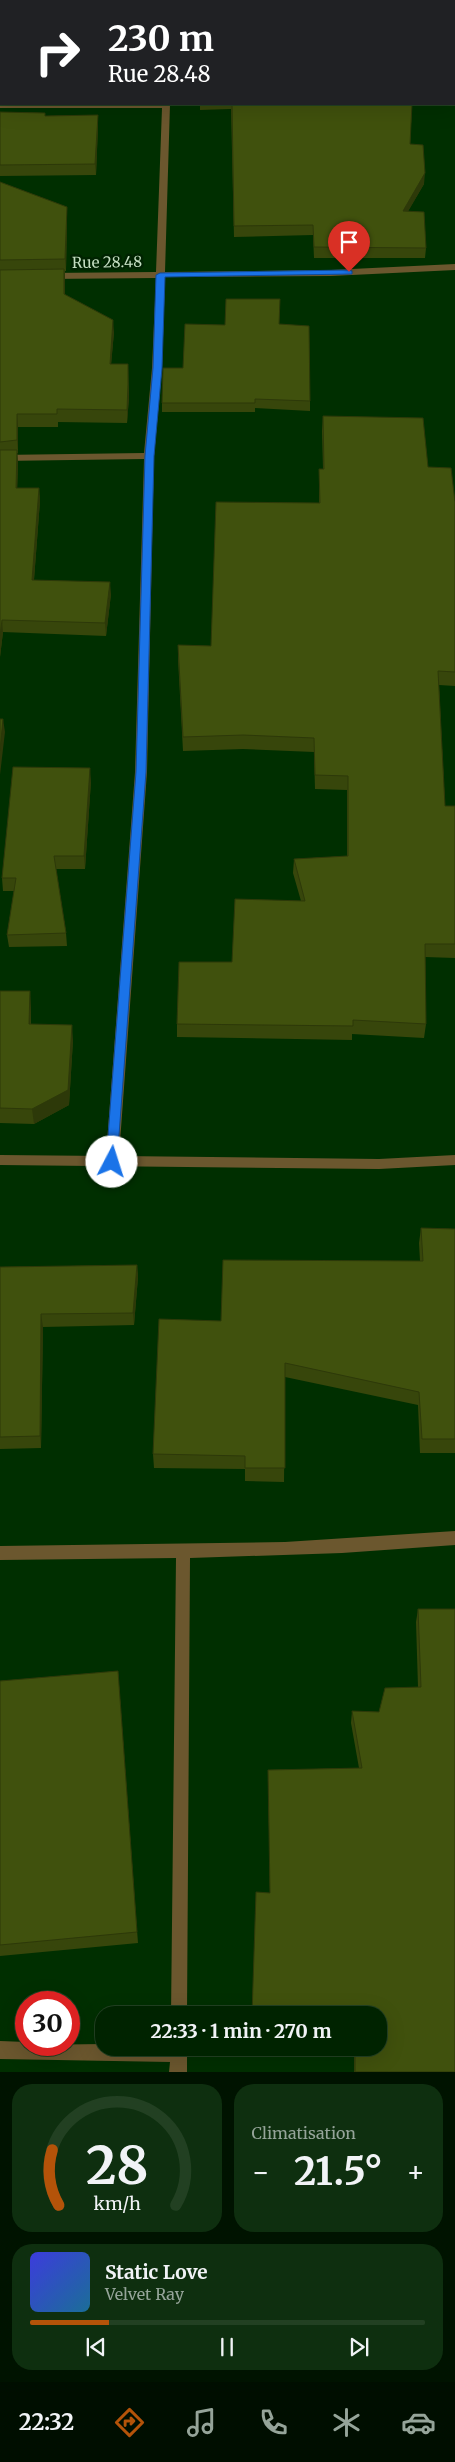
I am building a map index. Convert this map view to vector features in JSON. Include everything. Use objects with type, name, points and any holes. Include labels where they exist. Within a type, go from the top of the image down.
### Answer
[{"type":"street","points":[[112,1162],[141,772],[149,456],[157,368],[166,105]]},
{"type":"street","name":"Rue 28.48","points":[[36,276],[331,273],[455,268]]},
{"type":"street","points":[[0,458],[149,456]]},
{"type":"street","points":[[0,1160],[379,1164],[455,1160]]},
{"type":"street","points":[[0,1553],[182,1552],[363,1547],[455,1538]]},
{"type":"street","points":[[179,2006],[182,1552]]},
{"type":"street","points":[[0,2050],[95,2051]]},
{"type":"street","points":[[178,2056],[178,2072]]},
{"type":"building","points":[[232,105],[412,105],[410,144],[423,145],[425,173],[403,211],[424,212],[426,248],[314,247],[313,225],[234,226]]},
{"type":"building","points":[[0,112],[45,113],[45,116],[98,115],[95,164],[0,165]]},
{"type":"building","points":[[0,182],[67,207],[65,259],[0,260]]},
{"type":"building","points":[[64,269],[64,294],[113,320],[110,364],[128,364],[127,410],[57,409],[57,414],[17,414],[17,440],[0,442],[0,270]]},
{"type":"building","points":[[226,299],[280,299],[279,324],[309,326],[310,401],[255,399],[255,403],[162,403],[163,368],[183,368],[185,324],[225,325]]},
{"type":"building","points":[[323,416],[423,418],[428,467],[451,468],[455,502],[455,672],[438,671],[445,806],[455,806],[455,944],[425,944],[426,1024],[353,1020],[353,1026],[177,1024],[179,962],[232,962],[235,899],[305,901],[294,859],[348,856],[348,776],[315,775],[314,738],[243,735],[183,737],[178,645],[211,646],[216,502],[320,503],[319,469],[324,469]]},
{"type":"building","points":[[0,450],[17,450],[16,488],[39,488],[32,580],[110,582],[105,623],[2,620],[0,636]]},
{"type":"building","points":[[0,719],[3,719],[0,751]]},
{"type":"building","points":[[13,767],[90,768],[84,856],[54,856],[66,933],[7,935],[16,878],[2,878]]},
{"type":"building","points":[[0,991],[30,991],[29,1024],[72,1025],[68,1090],[32,1109],[0,1108]]},
{"type":"building","points":[[421,1228],[455,1229],[455,1439],[422,1439],[419,1392],[285,1363],[285,1468],[245,1468],[245,1456],[153,1454],[159,1319],[221,1321],[223,1260],[423,1261]]},
{"type":"building","points":[[137,1265],[133,1313],[41,1314],[40,1436],[0,1437],[0,1267]]},
{"type":"building","points":[[418,1609],[455,1609],[455,2072],[355,2072],[355,2056],[387,2056],[387,2006],[252,2006],[256,1892],[270,1893],[268,1770],[362,1768],[352,1711],[379,1712],[385,1688],[421,1687]]},
{"type":"building","points":[[118,1671],[137,1932],[0,1945],[0,1681]]},
{"type":"route","points":[[112,1162],[141,772],[149,456],[157,368],[160,275],[349,272]]}]
